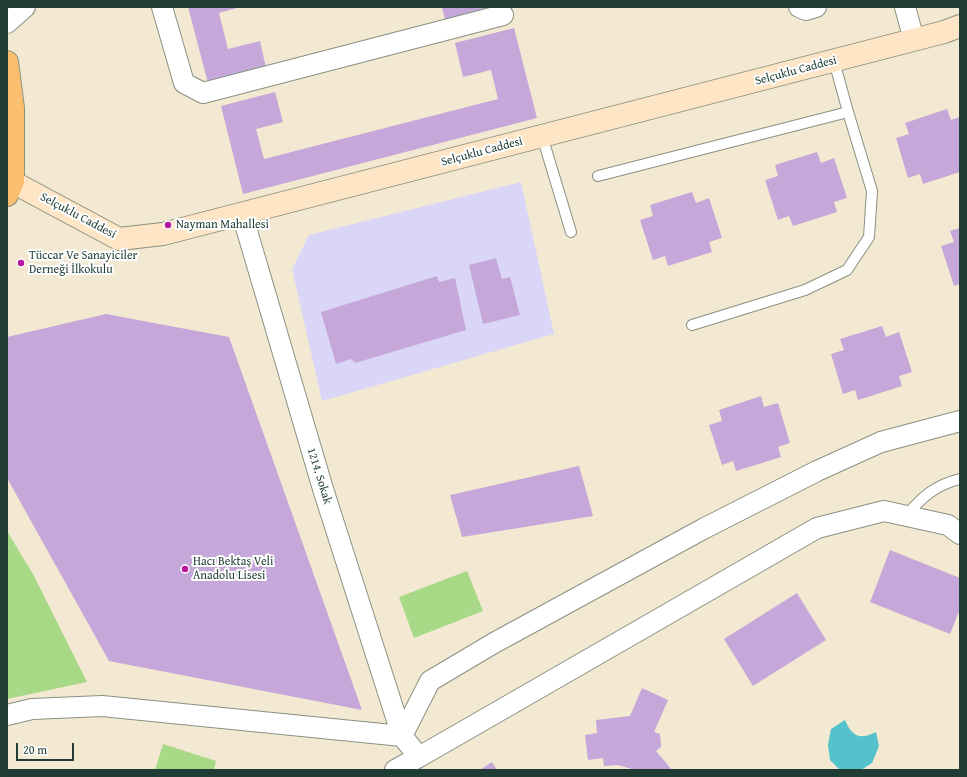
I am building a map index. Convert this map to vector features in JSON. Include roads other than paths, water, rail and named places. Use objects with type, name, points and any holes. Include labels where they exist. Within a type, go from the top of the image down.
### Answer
[{"type":"main road","name":"Selçuklu Caddesi","points":[[7,62],[13,108],[9,185]]},
{"type":"street","points":[[7,23],[25,7]]},
{"type":"street","points":[[162,7],[184,83],[203,93],[503,15]]},
{"type":"street","points":[[799,7],[806,10],[816,7]]},
{"type":"street","points":[[906,7],[914,40]]},
{"type":"street","name":"Selçuklu Caddesi","points":[[9,185],[119,239],[163,234],[834,61],[944,32],[960,26]]},
{"type":"street","name":"1214. Sokak","points":[[242,214],[323,489],[402,736]]},
{"type":"street","points":[[402,736],[430,681],[494,643],[703,529],[817,471],[881,442],[960,421]]},
{"type":"street","points":[[395,770],[817,528],[884,511],[948,525],[960,534]]},
{"type":"street","points":[[7,715],[32,709],[102,706],[402,736],[419,756]]},
{"type":"lane","points":[[692,325],[805,290],[847,270],[869,237],[872,191],[834,61]]},
{"type":"lane","points":[[598,176],[848,112]]},
{"type":"lane","points":[[542,136],[571,232]]},
{"type":"lane","points":[[906,516],[919,500],[933,490],[949,482],[960,479]]},
{"type":"water","points":[[845,720],[851,730],[857,735],[865,736],[876,732],[879,746],[872,763],[861,770],[840,770],[830,760],[828,745],[831,729]]},
{"type":"place","name":"Nayman Mahallesi","points":[[168,225]]},
{"type":"place","name":"Tüccar Ve Sanayiciler Derneği İlkokulu","points":[[21,263]]},
{"type":"place","name":"Hacı Bektaş Veli Anadolu Lisesi","points":[[185,569]]}]
